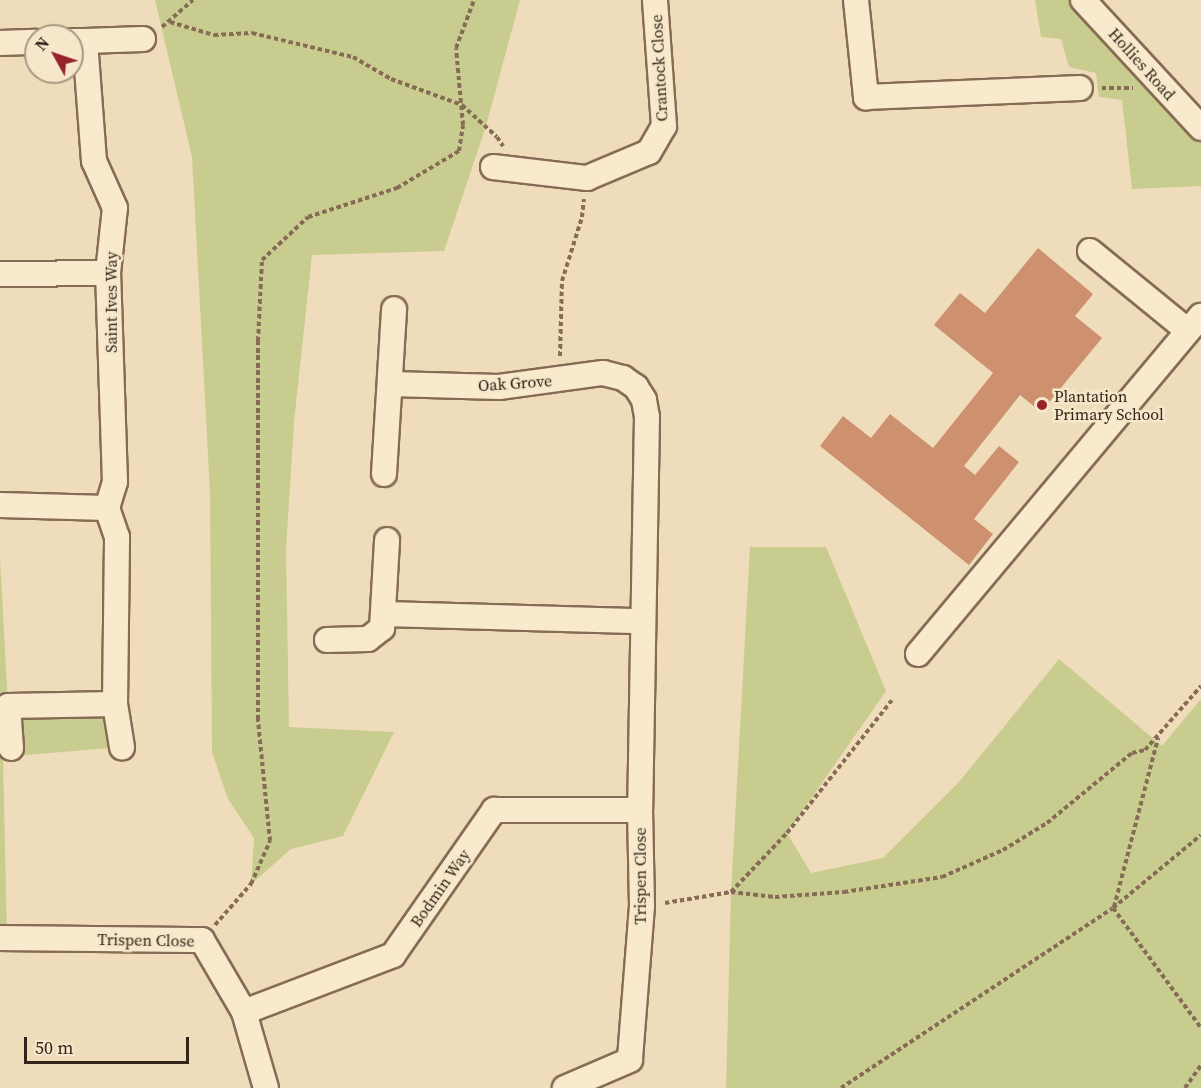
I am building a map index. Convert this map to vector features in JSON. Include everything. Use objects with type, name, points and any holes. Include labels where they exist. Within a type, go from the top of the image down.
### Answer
[{"type":"street","name":"Crantock Close","points":[[493,167],[587,178],[649,152],[664,126],[655,0]]},
{"type":"street","points":[[856,0],[866,97],[1080,87]]},
{"type":"street","name":"Hollies Road","points":[[1083,0],[1199,123]]},
{"type":"street","points":[[84,41],[143,39]]},
{"type":"street","points":[[0,43],[24,42]]},
{"type":"street","name":"Saint Ives Way","points":[[84,81],[94,161],[115,208],[108,273],[115,482],[107,508]]},
{"type":"street","points":[[918,654],[1194,323],[1090,251]]},
{"type":"street","points":[[0,274],[108,273]]},
{"type":"street","points":[[384,474],[394,309]]},
{"type":"street","name":"Oak Grove","points":[[391,384],[500,387],[603,373],[623,378],[636,387]]},
{"type":"street","name":"Trispen Close","points":[[565,1088],[630,1060],[642,906],[640,810],[647,417],[644,400],[636,387]]},
{"type":"street","points":[[0,505],[107,508],[117,537],[115,704],[122,747]]},
{"type":"street","points":[[327,640],[368,639],[382,628],[385,614],[387,540]]},
{"type":"street","points":[[385,614],[642,621]]},
{"type":"street","points":[[12,748],[8,706],[115,704]]},
{"type":"street","name":"Bodmin Way","points":[[244,1012],[393,955],[494,810],[640,810]]},
{"type":"street","name":"Trispen Close","points":[[0,938],[202,940],[244,1012],[266,1088]]},
{"type":"path","points":[[143,39],[170,22],[193,0]]},
{"type":"path","points":[[202,940],[251,884],[270,841],[258,720],[258,341],[262,260],[308,217],[397,188],[459,151],[464,125],[456,48],[474,0]]},
{"type":"path","points":[[170,22],[214,35],[252,33],[354,57],[391,80],[462,105],[497,137],[517,170]]},
{"type":"path","points":[[1080,87],[1139,88]]},
{"type":"path","points":[[560,380],[562,281],[582,217],[587,178]]},
{"type":"path","points":[[642,906],[731,892],[775,897],[821,894],[942,877],[1003,850],[1047,823],[1132,753],[1145,750],[1201,686]]},
{"type":"path","points":[[731,892],[787,833],[892,700]]},
{"type":"path","points":[[1113,908],[1158,737]]},
{"type":"path","points":[[841,1088],[1113,908],[1201,835]]},
{"type":"path","points":[[1113,908],[1201,1028]]},
{"type":"path","points":[[1185,1088],[1201,1065]]},
{"type":"green space","points":[[155,0],[520,0],[486,126],[444,251],[312,255],[294,422],[286,550],[289,727],[394,732],[343,836],[291,849],[251,884],[254,838],[228,799],[212,752],[210,492],[192,157]]},
{"type":"green space","points":[[1035,0],[1084,0],[1201,125],[1201,186],[1132,189],[1122,100],[1099,97],[1096,73],[1069,67],[1061,39],[1041,37]]},
{"type":"green space","points":[[750,547],[826,547],[886,691],[787,833],[811,873],[883,858],[959,782],[1059,659],[1162,746],[1201,699],[1201,1088],[726,1088],[731,892]]},
{"type":"green space","points":[[0,557],[8,706],[115,704],[122,747],[3,757],[7,938],[0,938]]},
{"type":"building","points":[[1038,248],[1093,294],[1075,316],[1102,338],[1041,412],[1020,395],[964,466],[975,475],[999,446],[1019,462],[974,519],[993,534],[969,565],[820,446],[843,416],[871,438],[890,414],[933,448],[993,373],[934,325],[960,293],[985,313]]},
{"type":"place","name":"Plantation Primary School","points":[[1042,405]]}]
